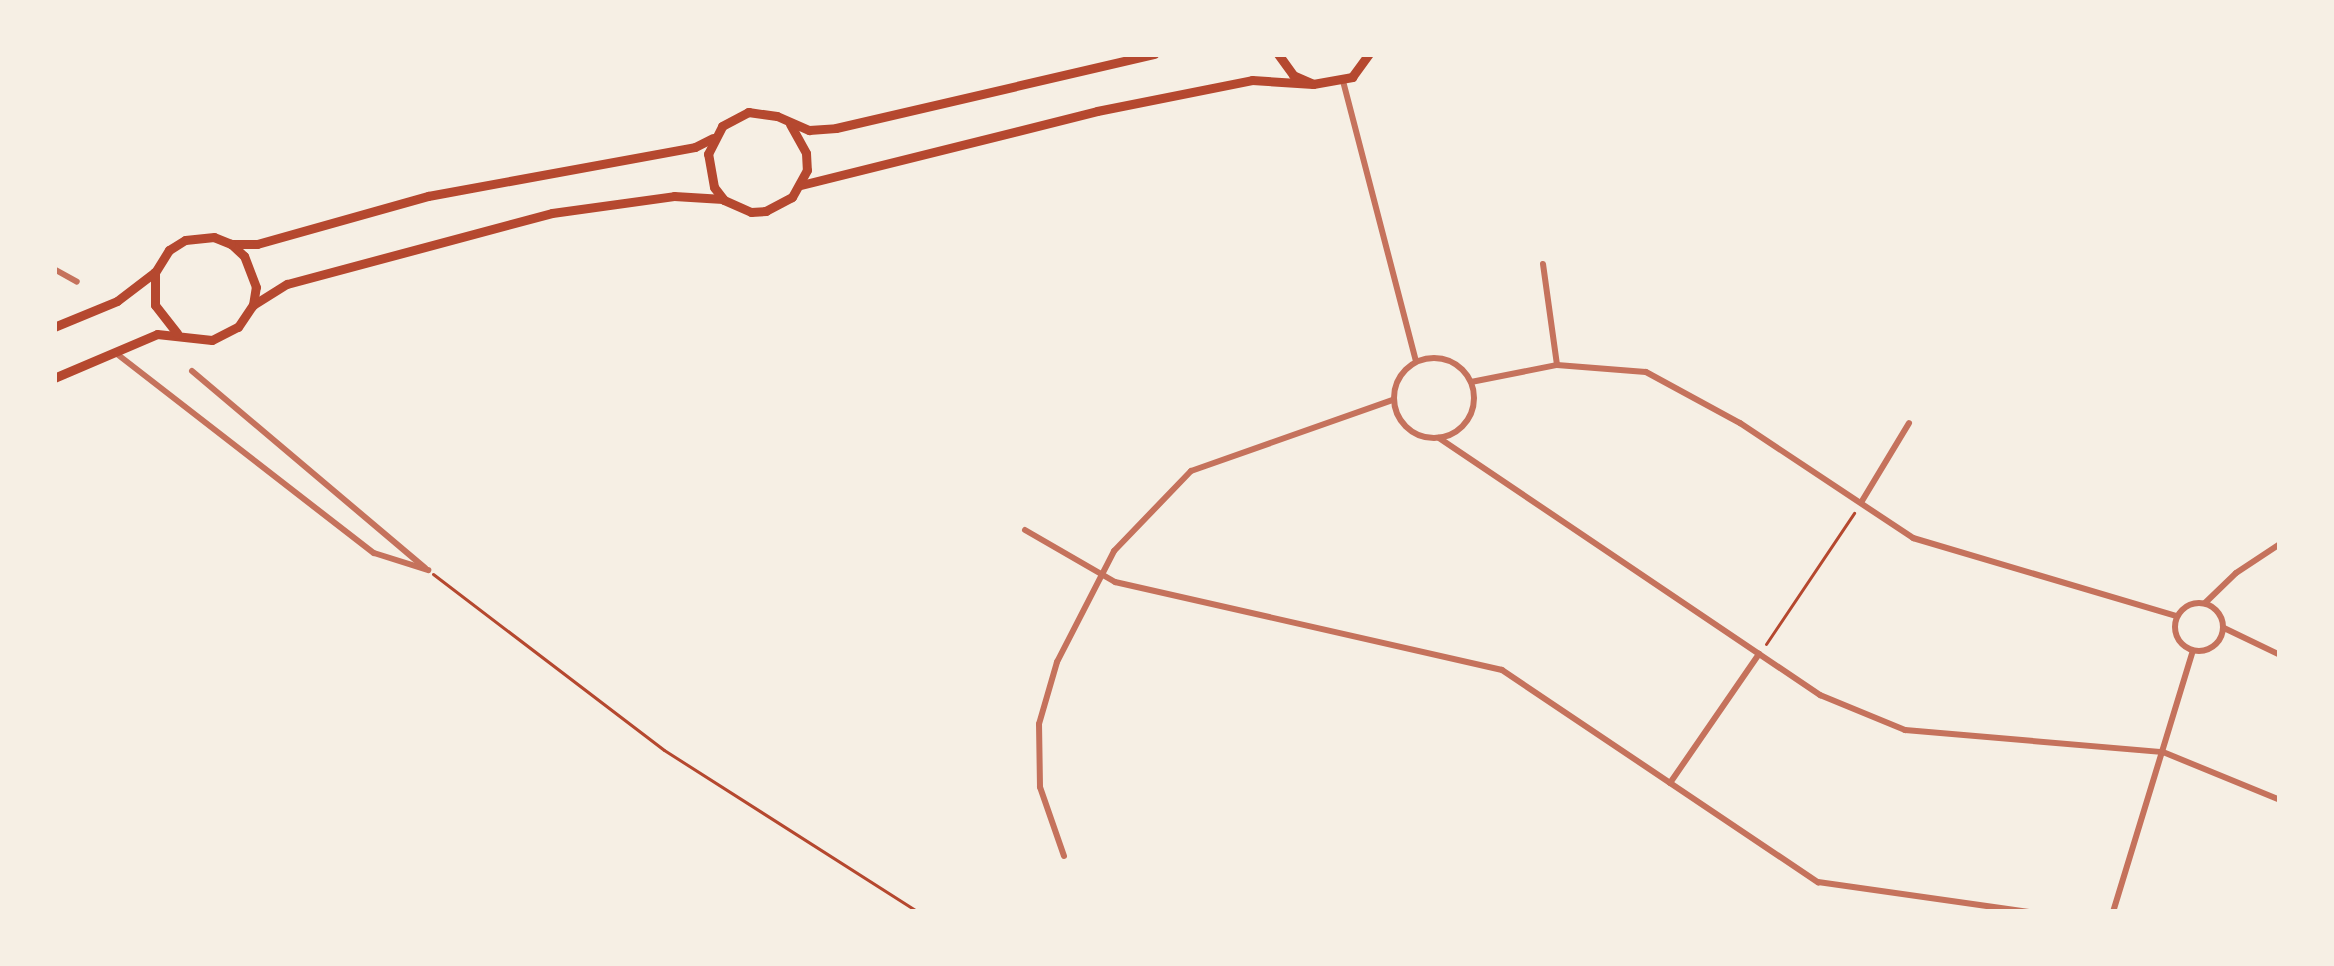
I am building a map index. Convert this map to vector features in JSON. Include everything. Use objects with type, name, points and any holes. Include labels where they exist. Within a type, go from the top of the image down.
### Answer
[{"type":"main road","points":[[54,327],[117,302],[155,272],[169,250],[184,240],[214,237],[230,244],[256,244],[428,196],[694,147],[748,112],[822,129],[896,117],[1155,54]]},
{"type":"main road","points":[[1278,54],[1293,75],[1313,84]]},
{"type":"main road","points":[[801,185],[1119,107],[1252,80],[1343,81],[1370,55]]},
{"type":"main road","points":[[54,377],[157,334],[177,333],[194,339],[223,336],[238,327],[253,305],[286,284],[552,213],[674,196],[724,200],[751,212],[766,211],[792,197],[801,185],[806,153],[790,124]]},
{"type":"main road","points":[[713,138],[708,171],[724,200]]},
{"type":"main road","points":[[230,244],[253,272],[253,305]]},
{"type":"main road","points":[[155,272],[155,305],[177,333]]},
{"type":"street","points":[[1343,81],[1416,361]]},
{"type":"street","points":[[1543,264],[1556,365]]},
{"type":"street","points":[[54,269],[76,282]]},
{"type":"street","points":[[117,354],[374,554],[428,570]]},
{"type":"street","points":[[1439,438],[1464,426],[1471,414],[1471,382],[1452,362],[1416,361],[1397,381],[1393,400],[1404,426],[1439,438],[1820,695],[1905,730],[2164,752],[2280,800]]},
{"type":"street","points":[[1471,382],[1556,365],[1646,372],[1740,423],[1913,538],[2177,616]]},
{"type":"street","points":[[192,371],[428,570]]},
{"type":"street","points":[[1064,856],[1040,787],[1039,724],[1057,662],[1132,527],[1191,470],[1393,400]]},
{"type":"street","points":[[1862,501],[1909,423]]},
{"type":"street","points":[[1025,530],[1115,582],[1502,670],[1818,882],[2029,912]]},
{"type":"street","points":[[2193,651],[2177,638],[2177,616],[2188,605],[2205,603],[2236,573],[2280,544]]},
{"type":"street","points":[[2205,603],[2218,612],[2224,628],[2280,656]]},
{"type":"street","points":[[2193,651],[2215,646],[2224,628]]},
{"type":"street","points":[[2113,912],[2193,651]]},
{"type":"street","points":[[1670,783],[1760,654]]},
{"type":"path","points":[[1760,654],[1862,501]]},
{"type":"path","points":[[428,570],[664,750],[918,912]]}]
